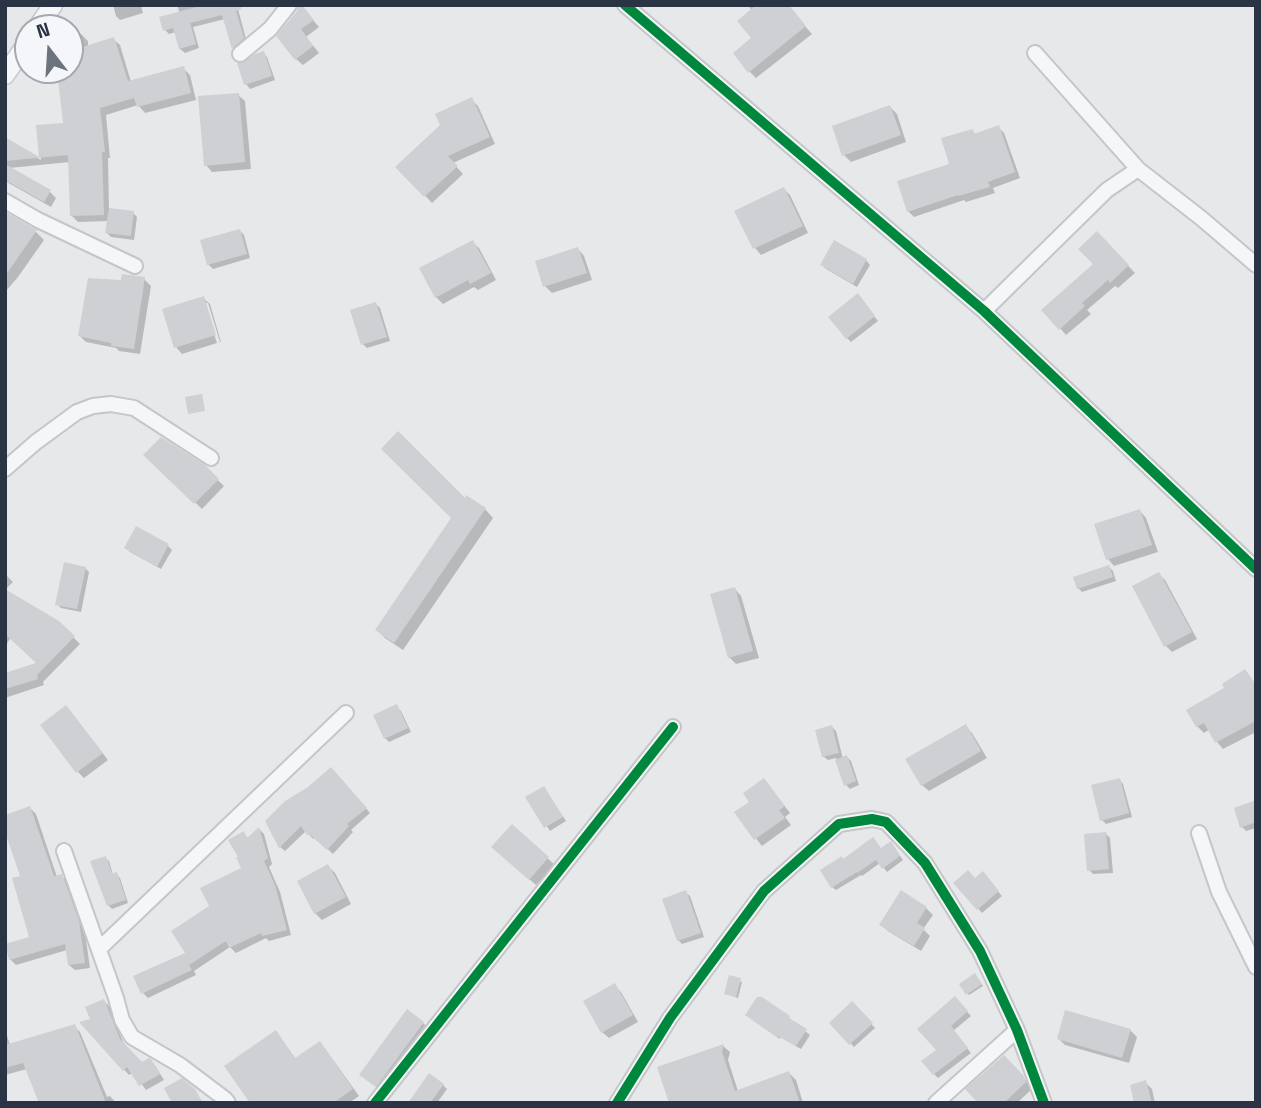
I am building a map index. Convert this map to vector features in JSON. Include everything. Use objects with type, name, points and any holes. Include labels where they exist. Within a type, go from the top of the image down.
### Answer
[{"type":"street","points":[[240,54],[270,29],[289,5]]},
{"type":"street","points":[[625,5],[984,311],[1256,569]]},
{"type":"street","points":[[1035,53],[1138,169],[1256,265]]},
{"type":"street","points":[[984,311],[1107,190],[1138,169]]},
{"type":"street","points":[[5,201],[38,220],[135,266]]},
{"type":"street","points":[[5,469],[77,412],[93,406],[111,404],[134,408],[211,458]]},
{"type":"street","points":[[99,949],[346,713]]},
{"type":"street","points":[[375,1103],[673,727]]},
{"type":"street","points":[[617,1103],[670,1018],[764,891],[839,824],[872,819],[886,822],[925,863],[980,951],[1017,1030],[1044,1103]]},
{"type":"street","points":[[1199,833],[1219,891],[1256,967]]},
{"type":"street","points":[[64,851],[122,1020],[132,1037],[180,1065],[228,1103]]},
{"type":"street","points":[[936,1103],[1017,1030]]},
{"type":"building","points":[[204,5],[241,5],[241,9],[236,11],[244,38],[232,49],[222,15],[190,23],[196,44],[179,49],[173,28],[163,31],[159,17]]},
{"type":"building","points":[[298,5],[302,5],[314,20],[301,29],[313,46],[295,60],[276,36],[297,11]]},
{"type":"building","points":[[756,5],[789,5],[806,26],[748,73],[733,53],[751,38],[737,21]]},
{"type":"building","points":[[114,37],[128,81],[184,66],[191,93],[137,107],[134,98],[100,108],[105,152],[102,152],[104,215],[70,216],[68,155],[5,161],[5,137],[39,157],[36,125],[63,123],[59,84],[84,84],[84,47]]},
{"type":"building","points":[[264,51],[272,76],[244,85],[237,63]]},
{"type":"building","points":[[239,93],[245,162],[204,166],[198,96]]},
{"type":"building","points":[[472,97],[490,137],[448,156],[458,166],[424,197],[395,167],[440,125],[435,114]]},
{"type":"building","points":[[890,105],[901,135],[842,156],[832,126]]},
{"type":"building","points":[[999,125],[1015,172],[988,182],[990,187],[907,212],[897,181],[949,164],[941,138],[973,129],[974,134]]},
{"type":"building","points":[[5,164],[51,190],[44,202],[5,180]]},
{"type":"building","points":[[784,187],[803,226],[753,249],[734,211]]},
{"type":"building","points":[[109,208],[134,211],[131,236],[105,233]]},
{"type":"building","points":[[5,212],[37,230],[5,276]]},
{"type":"building","points":[[240,229],[247,254],[207,265],[200,240]]},
{"type":"building","points":[[1097,231],[1129,265],[1082,303],[1085,306],[1059,330],[1041,310],[1093,264],[1078,249]]},
{"type":"building","points":[[473,240],[491,273],[470,284],[468,280],[435,298],[419,268]]},
{"type":"building","points":[[834,240],[867,259],[853,284],[820,265]]},
{"type":"building","points":[[578,247],[587,273],[543,287],[535,261]]},
{"type":"building","points":[[122,274],[145,277],[134,349],[111,346],[111,343],[78,336],[88,278],[121,280]]},
{"type":"building","points":[[858,293],[875,316],[846,339],[828,317]]},
{"type":"building","points":[[204,296],[216,335],[174,348],[162,309]]},
{"type":"building","points":[[376,302],[387,337],[361,345],[350,310]]},
{"type":"building","points":[[202,394],[205,411],[188,414],[185,397]]},
{"type":"building","points":[[398,431],[465,498],[466,495],[486,508],[394,643],[375,630],[451,518],[381,449]]},
{"type":"building","points":[[161,437],[205,465],[219,479],[194,504],[143,455]]},
{"type":"building","points":[[1140,509],[1152,545],[1106,560],[1094,524]]},
{"type":"building","points":[[136,526],[169,544],[157,567],[124,548]]},
{"type":"building","points":[[64,562],[86,567],[77,609],[55,605]]},
{"type":"building","points":[[1109,565],[1113,577],[1077,589],[1073,577]]},
{"type":"building","points":[[1159,572],[1192,632],[1164,647],[1132,586]]},
{"type":"building","points":[[735,587],[753,651],[728,658],[710,594]]},
{"type":"building","points":[[5,589],[59,621],[75,636],[37,675],[38,679],[5,689],[5,673],[36,663],[5,634]]},
{"type":"building","points":[[1245,669],[1256,685],[1256,721],[1215,743],[1204,723],[1196,727],[1186,710],[1224,688],[1222,684]]},
{"type":"building","points":[[397,704],[408,728],[384,739],[373,715]]},
{"type":"building","points":[[66,705],[103,753],[76,773],[40,725]]},
{"type":"building","points":[[966,724],[981,751],[921,786],[905,759]]},
{"type":"building","points":[[832,725],[839,753],[822,757],[815,730]]},
{"type":"building","points":[[847,755],[856,781],[844,786],[835,760]]},
{"type":"building","points":[[331,767],[367,808],[347,824],[349,826],[327,850],[307,835],[301,826],[279,848],[265,821],[285,801],[308,787]]},
{"type":"building","points":[[764,778],[785,806],[779,810],[785,818],[754,840],[734,812],[749,802],[743,793]]},
{"type":"building","points":[[1120,778],[1129,813],[1100,821],[1091,785]]},
{"type":"building","points":[[544,786],[563,817],[544,828],[525,797]]},
{"type":"building","points":[[1256,800],[1256,822],[1240,828],[1234,808]]},
{"type":"building","points":[[30,806],[54,876],[62,874],[79,921],[85,963],[68,965],[65,944],[9,960],[5,944],[29,937],[12,878],[20,876],[5,832],[5,815]]},
{"type":"building","points":[[512,824],[549,857],[529,880],[491,847]]},
{"type":"building","points":[[259,827],[268,858],[264,861],[275,885],[287,930],[262,936],[261,933],[229,948],[226,941],[189,965],[192,970],[141,994],[133,976],[185,953],[171,931],[209,906],[200,888],[241,868],[228,840],[244,831],[247,838]]},
{"type":"building","points":[[1106,832],[1109,869],[1087,871],[1084,834]]},
{"type":"building","points":[[873,837],[881,848],[891,841],[900,856],[882,869],[876,860],[831,888],[820,870],[842,856],[843,859]]},
{"type":"building","points":[[106,856],[112,874],[117,872],[126,900],[107,906],[90,861]]},
{"type":"building","points":[[328,864],[346,897],[314,914],[297,881]]},
{"type":"building","points":[[968,870],[975,878],[983,871],[999,891],[977,910],[953,883]]},
{"type":"building","points":[[686,890],[701,933],[677,941],[662,899]]},
{"type":"building","points":[[901,890],[927,907],[917,923],[925,928],[914,946],[879,925]]},
{"type":"building","points":[[975,973],[982,984],[966,995],[959,984]]},
{"type":"building","points":[[729,975],[741,978],[736,997],[724,994]]},
{"type":"building","points":[[615,983],[633,1015],[601,1033],[583,1001]]},
{"type":"building","points":[[955,996],[968,1011],[951,1026],[968,1048],[933,1075],[921,1061],[936,1050],[917,1029]]},
{"type":"building","points":[[757,997],[762,997],[807,1029],[796,1046],[778,1038],[745,1015]]},
{"type":"building","points":[[104,999],[120,1039],[142,1062],[151,1059],[160,1074],[139,1086],[127,1067],[123,1071],[79,1022],[90,1019],[85,1007]]},
{"type":"building","points":[[852,1001],[873,1023],[849,1045],[829,1023]]},
{"type":"building","points":[[407,1009],[424,1022],[376,1087],[359,1075]]},
{"type":"building","points":[[1065,1010],[1131,1029],[1122,1058],[1057,1039]]},
{"type":"building","points":[[75,1024],[106,1103],[39,1103],[23,1063],[5,1068],[5,1045]]},
{"type":"building","points":[[276,1030],[295,1058],[320,1041],[353,1089],[333,1103],[250,1103],[224,1066]]},
{"type":"building","points":[[724,1044],[722,1052],[735,1091],[789,1071],[800,1103],[669,1103],[657,1067]]},
{"type":"building","points":[[1004,1055],[1024,1076],[1026,1082],[1004,1103],[978,1103],[965,1089]]},
{"type":"building","points":[[429,1073],[444,1084],[430,1103],[408,1103]]},
{"type":"building","points":[[182,1078],[195,1089],[203,1103],[172,1103],[164,1088]]},
{"type":"building","points":[[1146,1080],[1152,1103],[1134,1103],[1130,1085]]},
{"type":"cycle path","points":[[625,5],[984,311],[1256,569]]},
{"type":"cycle path","points":[[375,1103],[673,727]]},
{"type":"cycle path","points":[[617,1103],[670,1018],[764,891],[839,824],[872,819],[886,822],[925,863],[980,951],[1017,1030],[1044,1103]]}]
